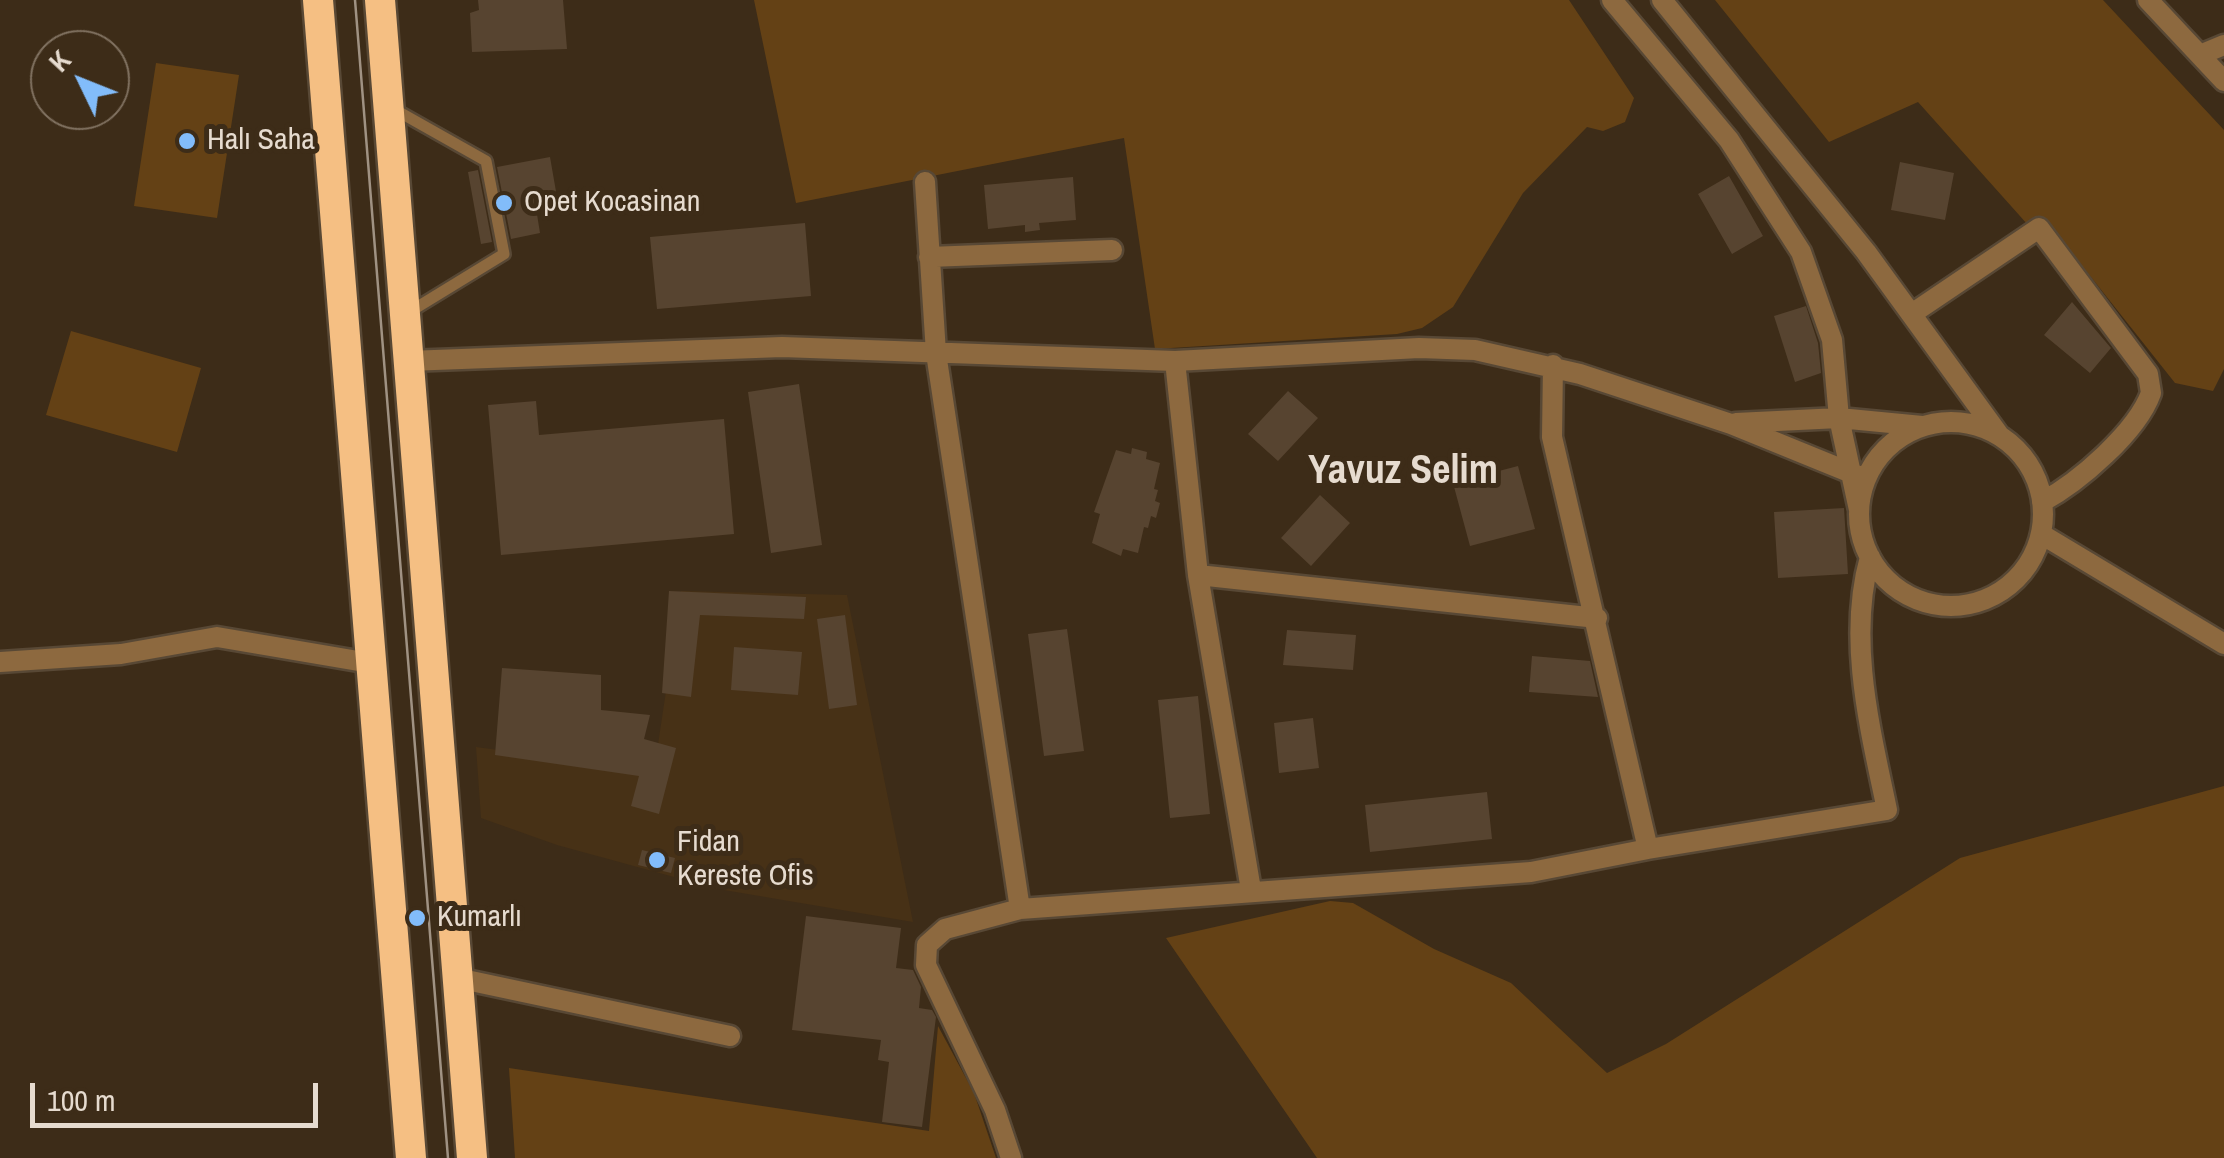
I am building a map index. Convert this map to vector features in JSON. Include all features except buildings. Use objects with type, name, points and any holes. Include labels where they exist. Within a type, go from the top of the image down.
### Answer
[{"type":"highway","points":[[318,0],[346,305],[370,663],[411,1158]]},
{"type":"highway","points":[[380,0],[472,1158]]},
{"type":"street","points":[[1612,0],[1730,140],[1802,252],[1832,340],[1839,418],[1859,476],[1860,510],[1870,557],[1889,582],[1916,599],[1963,605],[2007,587],[2028,563],[2041,534],[2042,502],[2024,458],[2000,436],[1912,312],[1662,0]]},
{"type":"street","points":[[2148,0],[2224,81]]},
{"type":"street","points":[[2200,55],[2224,45]]},
{"type":"street","points":[[924,182],[936,353],[1020,909]]},
{"type":"street","points":[[1912,312],[2039,228],[2148,374],[2150,399],[2134,421],[2072,486],[2042,502]]},
{"type":"street","points":[[929,257],[1112,250]]},
{"type":"street","points":[[408,361],[782,347],[1174,361],[1419,348],[1474,350],[1553,365],[1731,424],[1859,476]]},
{"type":"street","points":[[1174,361],[1198,575],[1251,890]]},
{"type":"street","points":[[1553,365],[1552,437],[1648,849]]},
{"type":"street","points":[[1731,424],[1839,418],[1924,426],[1971,424],[2000,436]]},
{"type":"street","points":[[1859,476],[1883,452],[1924,426]]},
{"type":"street","points":[[2041,534],[2224,644]]},
{"type":"street","points":[[1011,1158],[996,1110],[929,974],[925,955],[932,938],[944,929],[1020,909],[1530,872],[1887,810],[1864,697],[1860,590],[1870,557]]},
{"type":"street","points":[[1198,575],[1597,618]]},
{"type":"street","points":[[0,662],[121,654],[217,637],[370,663]]},
{"type":"street","points":[[457,978],[730,1036]]},
{"type":"lane","points":[[389,106],[486,161],[504,254],[403,316]]},
{"type":"shaded area","points":[[754,0],[1569,0],[1634,98],[1625,122],[1603,131],[1587,127],[1523,193],[1453,307],[1422,328],[1397,334],[1155,349],[1124,138],[796,203]]},
{"type":"shaded area","points":[[1715,0],[2103,0],[2224,130],[2224,369],[2213,391],[2175,383],[2056,233],[2042,219],[2028,225],[1918,102],[1829,142]]},
{"type":"shaded area","name":"Halı Saha","points":[[156,63],[239,75],[217,218],[134,206]]},
{"type":"shaded area","points":[[71,331],[201,368],[177,452],[46,415]]},
{"type":"shaded area","points":[[681,591],[847,595],[913,922],[718,889],[557,845],[481,818],[476,747],[654,771]]},
{"type":"shaded area","points":[[2224,786],[2224,1158],[1317,1158],[1166,938],[1330,901],[1353,903],[1434,949],[1511,983],[1607,1073],[1666,1044],[1960,858]]},
{"type":"shaded area","points":[[938,1026],[974,1093],[996,1158],[515,1158],[509,1068],[929,1131]]},
{"type":"tram line","points":[[355,0],[448,1158]]},
{"type":"place","name":"Halı Saha","points":[[187,141]]},
{"type":"place","name":"Opet Kocasinan","points":[[504,203]]},
{"type":"place","name":"Fidan Kereste Ofis","points":[[657,860]]},
{"type":"place","name":"Kumarlı","points":[[417,918]]},
{"type":"district","name":"Yavuz Selim","points":[[1403,472]]}]
